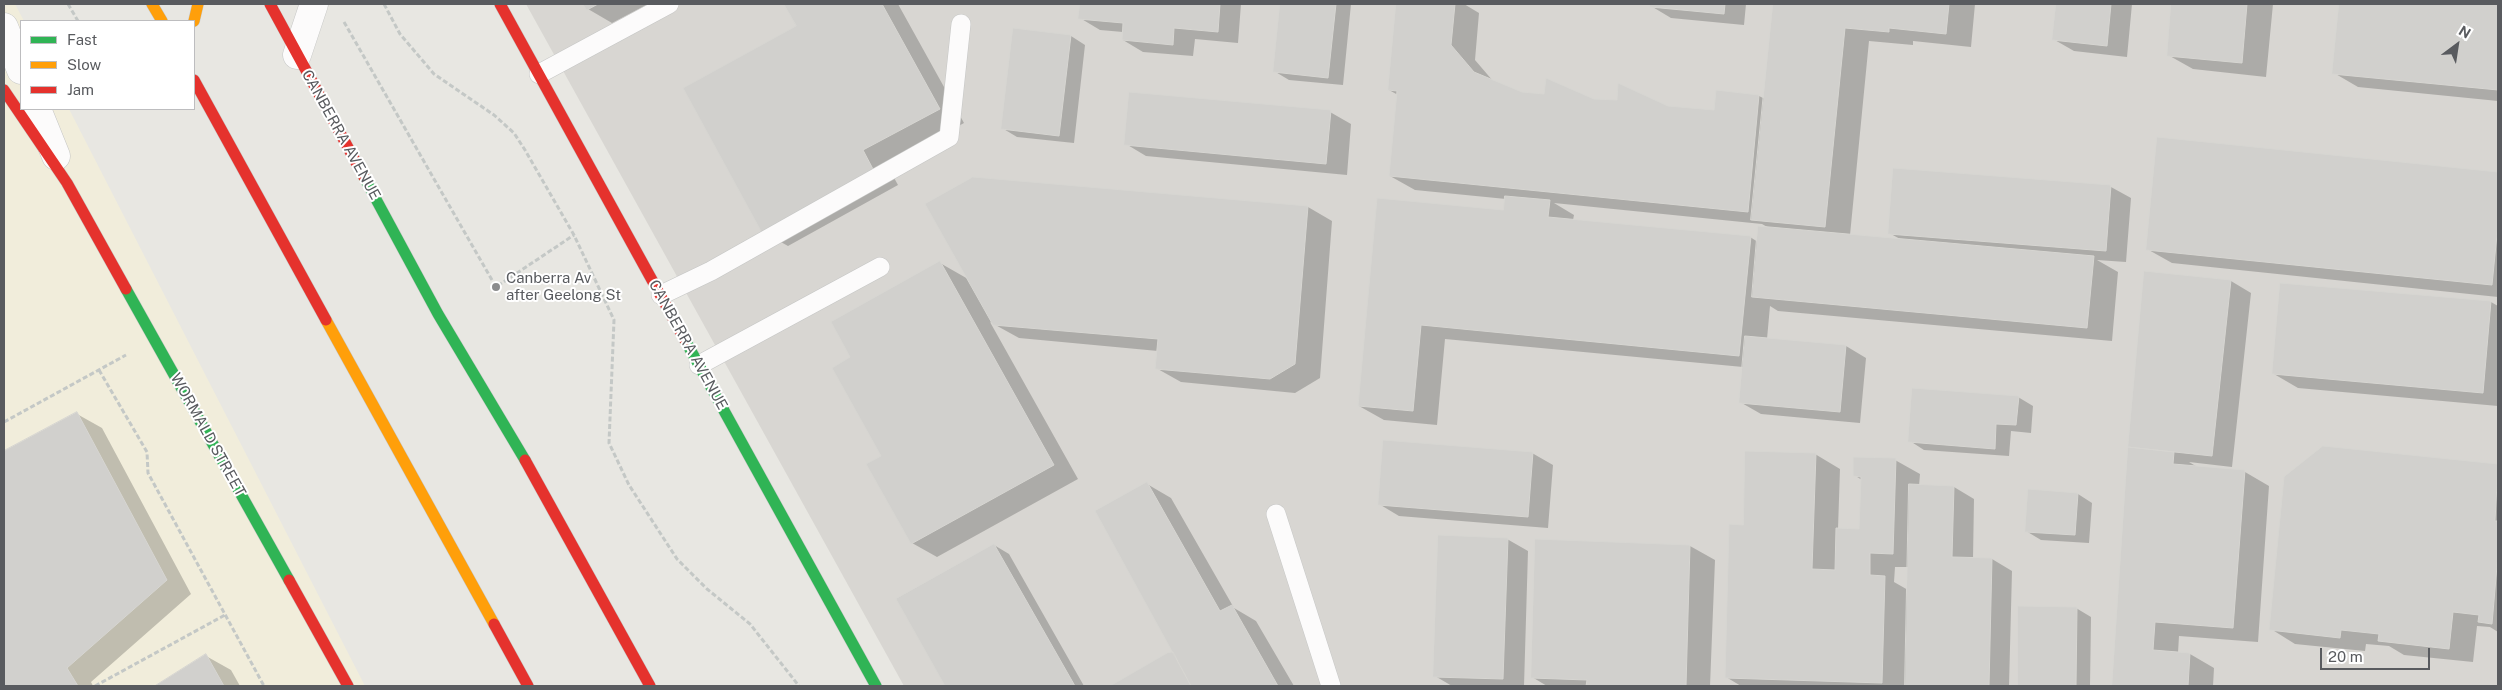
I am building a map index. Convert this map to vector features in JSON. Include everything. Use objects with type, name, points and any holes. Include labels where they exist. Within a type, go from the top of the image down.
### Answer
[{"type":"main road","points":[[152,4],[161,20]]},
{"type":"main road","points":[[194,20],[198,4]]},
{"type":"main road","name":"CANBERRA AVENUE","points":[[270,4],[438,314],[514,441],[650,686]]},
{"type":"main road","name":"CANBERRA AVENUE","points":[[500,4],[876,686]]},
{"type":"main road","points":[[197,66],[211,112]]},
{"type":"main road","points":[[195,82],[528,686]]},
{"type":"main road","name":"WORMALD STREET","points":[[4,90],[68,183],[348,686]]},
{"type":"street","name":"CANBERRA AVENUE","points":[[297,55],[314,4]]},
{"type":"street","points":[[4,27],[20,67]]},
{"type":"street","name":"WORMALD STREET","points":[[37,110],[68,183]]},
{"type":"lane","points":[[539,74],[669,4]]},
{"type":"lane","points":[[661,295],[711,271],[949,137],[961,24]]},
{"type":"lane","points":[[699,365],[880,267]]},
{"type":"lane","points":[[1276,514],[1331,686]]},
{"type":"path","points":[[68,4],[77,20]]},
{"type":"path","points":[[384,4],[400,34],[434,74],[494,115],[514,133],[574,235],[614,320],[609,442],[628,485],[677,559],[708,589],[750,624],[780,659],[799,686]]},
{"type":"path","points":[[341,13],[346,29],[496,287],[574,235]]},
{"type":"path","points":[[99,370],[147,452],[148,473],[264,686]]},
{"type":"path","points":[[4,422],[93,374]]},
{"type":"path","points":[[95,686],[225,615]]},
{"type":"shaded area","points":[[4,4],[15,4],[23,20],[20,20],[20,110],[70,110],[365,686],[4,686]]},
{"type":"shaded area","points":[[526,4],[2498,4],[2498,686],[904,686]]},
{"type":"building","points":[[583,4],[598,4],[587,10]]},
{"type":"building","points":[[784,4],[882,4],[940,109],[863,150],[874,171],[762,233],[683,88],[796,26]]},
{"type":"building","points":[[1080,4],[1220,4],[1218,32],[1174,28],[1173,45],[1122,40],[1123,23],[1078,19]]},
{"type":"building","points":[[1280,4],[1336,4],[1328,78],[1273,72]]},
{"type":"building","points":[[1396,4],[1455,4],[1451,45],[1474,72],[1522,92],[1544,94],[1546,78],[1594,99],[1617,100],[1618,83],[1668,106],[1714,110],[1716,90],[1759,95],[1748,212],[1389,176],[1397,91],[1388,90]]},
{"type":"building","points":[[1650,4],[1725,4],[1724,14],[1650,7]]},
{"type":"building","points":[[1773,4],[1949,4],[1946,34],[1889,28],[1889,32],[1845,28],[1825,227],[1751,220]]},
{"type":"building","points":[[2056,4],[2111,4],[2107,46],[2052,40]]},
{"type":"building","points":[[2171,4],[2247,4],[2242,63],[2167,56]]},
{"type":"building","points":[[2339,4],[2498,4],[2498,90],[2332,74]]},
{"type":"building","points":[[1013,28],[1071,35],[1059,136],[1001,129]]},
{"type":"building","points":[[1129,92],[1331,110],[1326,164],[1124,145]]},
{"type":"building","points":[[2157,137],[2498,172],[2498,224],[2492,285],[2146,250]]},
{"type":"building","points":[[1893,168],[2111,185],[2106,251],[1888,234]]},
{"type":"building","points":[[973,177],[1308,206],[1295,364],[1270,379],[1155,369],[1158,339],[993,325],[925,204]]},
{"type":"building","points":[[1505,196],[1550,200],[1548,217],[1751,236],[1739,356],[1421,325],[1413,411],[1358,406],[1377,198],[1503,210]]},
{"type":"building","points":[[1758,226],[2094,256],[2087,328],[1752,297]]},
{"type":"building","points":[[940,261],[1054,465],[911,544],[866,464],[881,456],[832,368],[850,357],[831,322]]},
{"type":"building","points":[[2144,271],[2231,280],[2212,456],[2128,447]]},
{"type":"building","points":[[2280,283],[2491,301],[2483,393],[2272,374]]},
{"type":"building","points":[[1745,336],[1846,345],[1840,412],[1739,403]]},
{"type":"building","points":[[1912,388],[2019,396],[2016,425],[1996,424],[1995,449],[1908,442]]},
{"type":"building","points":[[77,412],[167,580],[67,668],[78,686],[4,686],[4,451]]},
{"type":"building","points":[[1383,440],[1533,452],[1528,517],[1378,505]]},
{"type":"building","points":[[2323,446],[2498,464],[2495,521],[2498,521],[2498,554],[2492,624],[2478,622],[2479,615],[2453,612],[2449,649],[2378,641],[2379,634],[2341,630],[2340,638],[2269,630],[2284,477]]},
{"type":"building","points":[[2128,447],[2174,452],[2173,464],[2245,470],[2233,628],[2155,622],[2153,650],[2190,653],[2188,686],[2112,686]]},
{"type":"building","points":[[1745,451],[1816,453],[1812,569],[1835,570],[1836,528],[1859,529],[1861,477],[1853,476],[1853,457],[1896,458],[1893,554],[1870,553],[1870,575],[1885,576],[1882,683],[1725,678],[1729,524],[1743,525]]},
{"type":"building","points":[[1147,482],[1220,611],[1232,605],[1278,686],[1191,686],[1095,511]]},
{"type":"building","points":[[1909,484],[1954,486],[1952,557],[1992,558],[1989,686],[1905,686]]},
{"type":"building","points":[[2028,489],[2078,493],[2075,535],[2025,532]]},
{"type":"building","points":[[1438,535],[1508,538],[1503,679],[1433,677]]},
{"type":"building","points":[[1535,539],[1690,545],[1686,686],[1586,686],[1587,680],[1531,678]]},
{"type":"building","points":[[994,544],[1075,686],[945,686],[896,599]]},
{"type":"building","points":[[2018,606],[2077,607],[2076,686],[2018,686]]},
{"type":"building","points":[[1173,652],[1191,686],[1110,686],[1167,653]]},
{"type":"building","points":[[206,654],[224,686],[155,686]]},
{"type":"traffic: fast","points":[[364,177],[438,314],[525,460]]},
{"type":"traffic: fast","points":[[126,289],[289,580]]},
{"type":"traffic: fast","points":[[685,340],[876,686]]},
{"type":"traffic: slow","points":[[152,4],[161,20]]},
{"type":"traffic: slow","points":[[194,20],[198,4]]},
{"type":"traffic: slow","points":[[326,320],[494,624]]},
{"type":"traffic: jam","points":[[270,4],[364,177]]},
{"type":"traffic: jam","points":[[500,4],[685,340]]},
{"type":"traffic: jam","points":[[195,82],[326,320]]},
{"type":"traffic: jam","points":[[4,90],[67,183],[126,289]]},
{"type":"traffic: jam","points":[[525,460],[650,686]]},
{"type":"traffic: jam","points":[[289,580],[348,686]]},
{"type":"traffic: jam","points":[[494,624],[528,686]]},
{"type":"place","name":"Canberra Av after Geelong St","points":[[496,287]]}]
